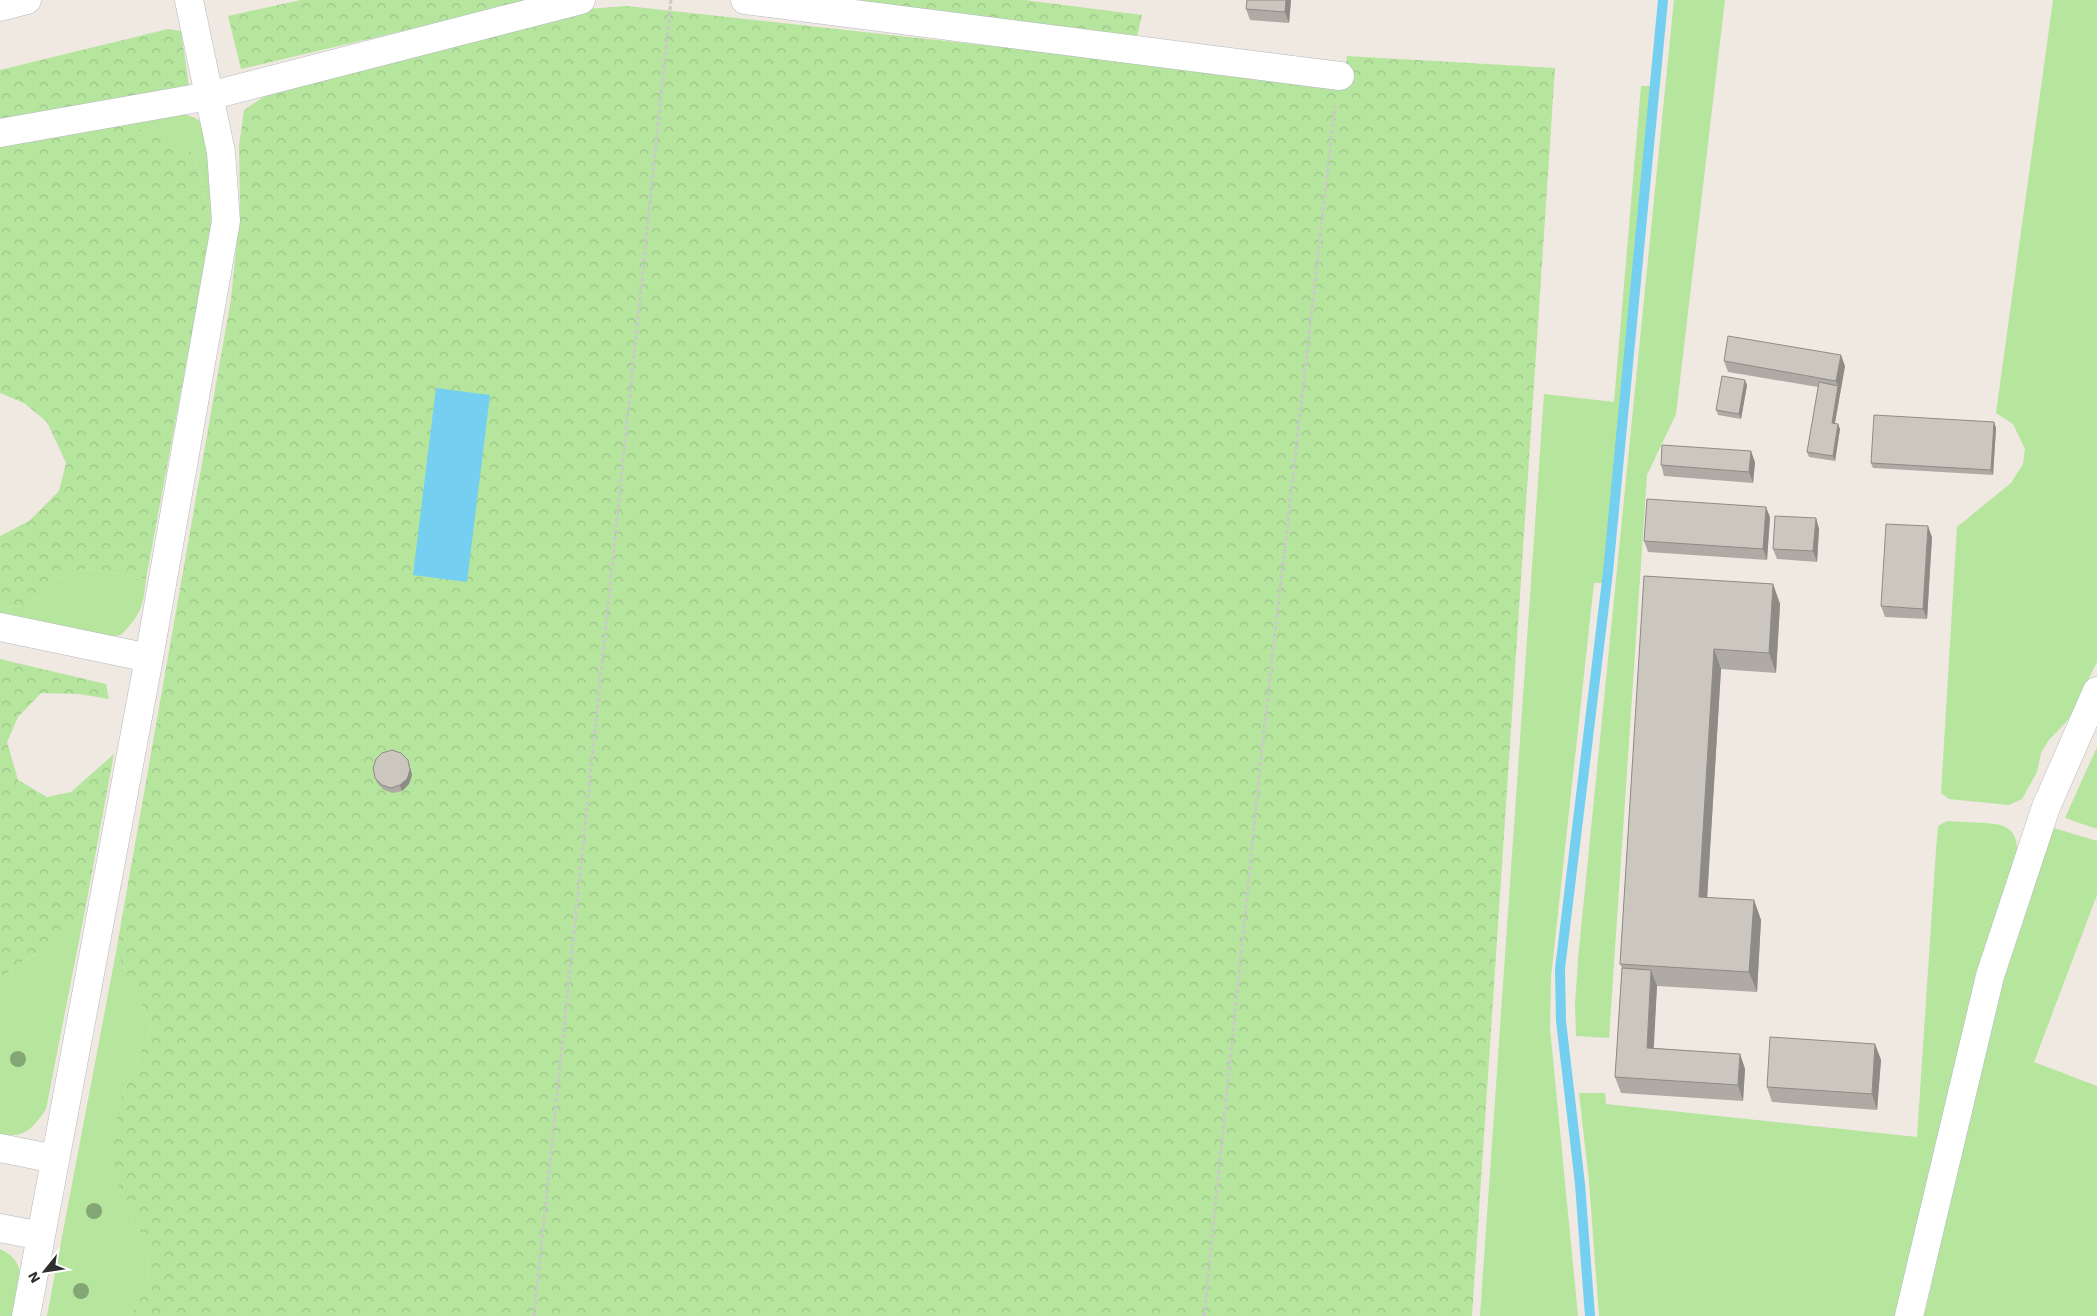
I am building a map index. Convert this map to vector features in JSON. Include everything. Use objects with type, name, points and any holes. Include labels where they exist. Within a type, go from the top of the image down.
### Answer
[{"type":"street","points":[[26,1316],[149,658],[226,221],[221,152],[189,0]]},
{"type":"street","points":[[0,133],[210,96],[581,0]]},
{"type":"street","points":[[745,0],[1340,76]]},
{"type":"street","points":[[0,627],[149,658]]},
{"type":"street","points":[[1909,1316],[1990,976],[2046,807],[2097,691]]},
{"type":"street","points":[[0,1148],[55,1160]]},
{"type":"street","points":[[0,1228],[41,1236]]},
{"type":"path","points":[[534,1316],[671,0]]},
{"type":"path","points":[[1204,1316],[1262,749],[1337,87],[1340,76]]},
{"type":"green space","points":[[301,0],[534,0],[241,69],[228,16]]},
{"type":"green space","points":[[831,0],[1024,0],[1142,15],[1137,36]]},
{"type":"green space","points":[[1674,0],[1725,0],[1676,414],[1647,475],[1609,1038],[1576,1036],[1575,1006],[1578,959]]},
{"type":"green space","points":[[2053,0],[2097,0],[2097,662],[2068,720],[2048,741],[2041,753],[2037,772],[2022,799],[2009,805],[1949,799],[1941,793],[1957,527],[2011,483],[2023,464],[2025,449],[2013,424],[1996,413]]},
{"type":"green space","points":[[627,6],[1344,85],[1347,56],[1555,68],[1472,1316],[129,1316],[148,1287],[149,1251],[120,1190],[112,1151],[119,1103],[152,1025],[116,952],[231,299],[240,211],[239,146],[244,110],[265,96],[587,9]]},
{"type":"green space","points":[[168,29],[181,31],[189,86],[0,126],[0,70]]},
{"type":"green space","points":[[1641,86],[1651,86],[1604,583],[1594,583],[1551,977],[1550,1028],[1578,1316],[1480,1316],[1544,394],[1614,402]]},
{"type":"green space","points":[[180,114],[197,119],[202,123],[206,131],[211,156],[211,224],[201,178],[190,149],[120,125]]},
{"type":"green space","points":[[120,125],[158,134],[190,149],[201,178],[211,224],[146,579],[89,568],[56,579],[44,596],[24,607],[0,606],[0,536],[29,521],[59,491],[66,463],[47,422],[24,403],[0,393],[0,147]]},
{"type":"green space","points":[[89,568],[146,579],[140,610],[121,635],[98,638],[0,614],[0,606],[24,607],[44,596],[56,579]]},
{"type":"green space","points":[[0,659],[106,684],[109,699],[79,694],[41,693],[18,717],[7,742],[18,780],[47,797],[71,792],[114,754],[86,905],[64,941],[20,963],[0,979]]},
{"type":"green space","points":[[2097,747],[2097,829],[2065,818]]},
{"type":"green space","points":[[1947,821],[1985,823],[2007,828],[2015,838],[2017,856],[1956,1058],[1899,1316],[1599,1316],[1589,1181],[1579,1093],[1605,1093],[1606,1104],[1917,1137],[1938,826]]},
{"type":"green space","points":[[2054,828],[2097,841],[2097,895],[2034,1062],[2097,1086],[2097,1316],[1924,1316],[2001,983]]},
{"type":"green space","points":[[86,905],[46,1109],[37,1122],[28,1130],[16,1135],[0,1134],[0,979],[20,963],[64,941]]},
{"type":"green space","points":[[116,952],[152,1025],[119,1103],[120,1190],[149,1251],[148,1287],[129,1316],[47,1316]]},
{"type":"green space","points":[[0,1249],[10,1255],[19,1269],[21,1278],[15,1316],[0,1316]]},
{"type":"water","points":[[436,388],[490,395],[467,582],[413,575]]},
{"type":"building","points":[[1247,0],[1286,0],[1285,12],[1246,9]]},
{"type":"building","points":[[1728,336],[1841,355],[1836,381],[1724,361]]},
{"type":"building","points":[[1722,376],[1745,380],[1739,414],[1716,410]]},
{"type":"building","points":[[1819,382],[1838,386],[1832,423],[1838,424],[1833,456],[1807,452]]},
{"type":"building","points":[[1874,415],[1994,422],[1991,470],[1871,463]]},
{"type":"building","points":[[1662,445],[1751,451],[1749,472],[1661,465]]},
{"type":"building","points":[[1647,499],[1766,507],[1763,549],[1644,541]]},
{"type":"building","points":[[1775,516],[1816,518],[1813,551],[1773,549]]},
{"type":"building","points":[[1886,524],[1928,526],[1923,609],[1881,606]]},
{"type":"building","points":[[1644,576],[1773,584],[1769,653],[1714,649],[1699,897],[1754,900],[1749,972],[1620,964]]},
{"type":"building","points":[[392,750],[401,753],[408,760],[410,770],[407,779],[400,785],[391,788],[382,785],[375,778],[373,768],[376,759],[382,753]]},
{"type":"building","points":[[1622,968],[1651,970],[1647,1048],[1740,1054],[1738,1085],[1615,1077]]},
{"type":"building","points":[[1770,1037],[1875,1044],[1872,1094],[1767,1087]]},
{"type":"waterway","points":[[1590,1316],[1580,1184],[1561,1021],[1560,969],[1608,572],[1663,0]]}]
